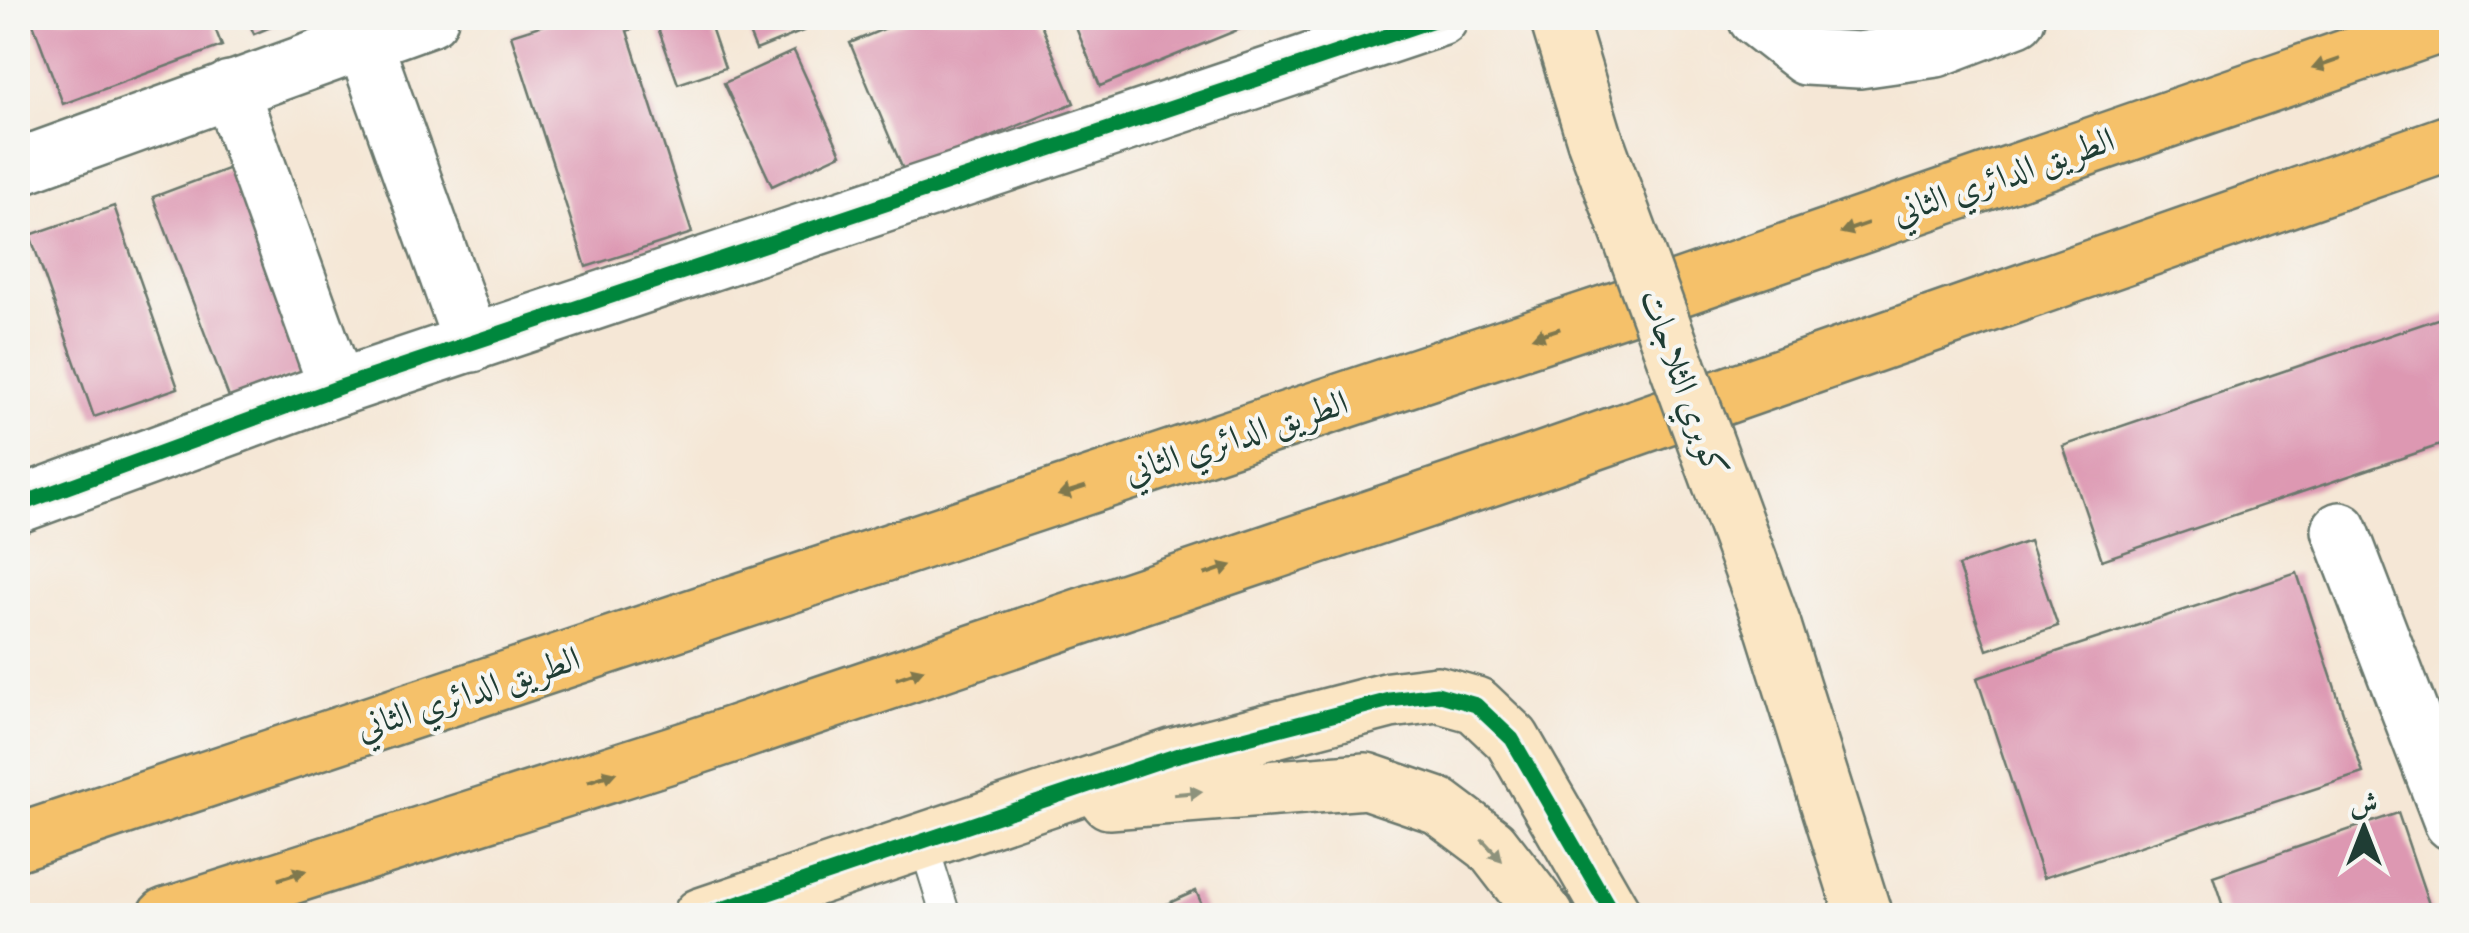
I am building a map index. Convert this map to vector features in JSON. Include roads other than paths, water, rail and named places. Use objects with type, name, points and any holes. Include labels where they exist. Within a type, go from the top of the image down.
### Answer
[{"type":"highway","name":"الطريق الدائري الثاني","points":[[18,842],[1637,303],[2452,21]]},
{"type":"highway","points":[[166,916],[689,749],[1540,462],[2452,142]]},
{"type":"street","points":[[18,167],[430,18]]},
{"type":"street","points":[[18,505],[337,388],[1440,18]]},
{"type":"street","name":"كوبري الثلاجات","points":[[1558,18],[1595,140],[1773,626],[1864,916]]},
{"type":"street","points":[[1756,18],[1806,56],[1859,60],[1936,48],[2016,18]]},
{"type":"street","points":[[364,42],[472,344]]},
{"type":"street","points":[[230,89],[337,388]]},
{"type":"street","points":[[2340,530],[2452,822]]},
{"type":"street","points":[[701,916],[1175,756],[1390,700],[1437,694],[1476,705],[1512,739],[1614,916]]},
{"type":"street","points":[[1021,810],[1187,793],[1366,781],[1439,806],[1491,845],[1546,916]]},
{"type":"lane","points":[[923,842],[946,916]]}]
